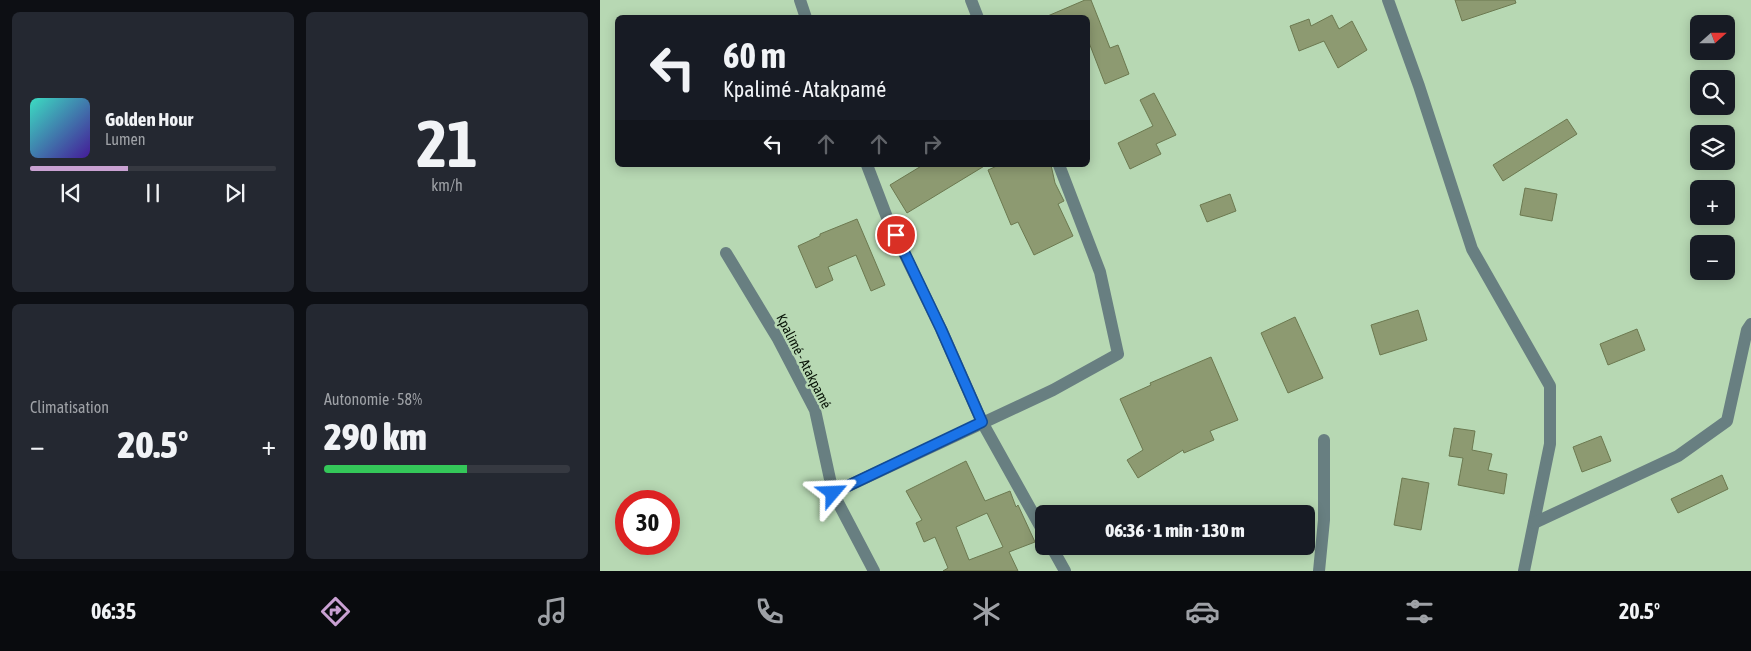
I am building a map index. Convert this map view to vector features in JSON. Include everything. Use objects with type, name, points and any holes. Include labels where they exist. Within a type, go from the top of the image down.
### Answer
[{"type":"street","points":[[800,0],[805,15]]},
{"type":"street","points":[[971,0],[977,15]]},
{"type":"street","points":[[1388,0],[1419,86],[1472,249],[1550,386],[1550,444],[1524,571]]},
{"type":"street","points":[[868,167],[888,220],[941,329],[982,422],[1035,518]]},
{"type":"street","points":[[833,493],[1054,390],[1118,354],[1100,272],[1060,167]]},
{"type":"street","name":"Kpalimé - Atakpamé","points":[[726,253],[778,339],[815,410],[833,493],[874,571]]},
{"type":"street","points":[[1534,522],[1678,456],[1727,421],[1747,330],[1751,324]]},
{"type":"street","points":[[1318,571],[1324,520],[1324,440]]},
{"type":"street","points":[[1056,555],[1065,571]]},
{"type":"building","points":[[1085,0],[1091,0],[1110,48],[1118,45],[1129,74],[1105,84],[1090,45],[1090,15],[1050,15]]},
{"type":"building","points":[[1455,0],[1515,0],[1516,3],[1462,21]]},
{"type":"building","points":[[1332,15],[1339,29],[1352,21],[1367,50],[1338,68],[1324,41],[1299,51],[1290,26],[1309,19],[1311,26]]},
{"type":"building","points":[[1154,93],[1176,135],[1156,144],[1161,154],[1130,169],[1118,143],[1153,126],[1140,100]]},
{"type":"building","points":[[1567,119],[1577,134],[1503,181],[1493,165]]},
{"type":"building","points":[[920,167],[983,167],[907,213],[890,185]]},
{"type":"building","points":[[995,167],[1051,167],[1055,183],[1064,201],[1058,204],[1073,236],[1034,255],[1018,222],[1011,225],[988,170]]},
{"type":"building","points":[[1525,188],[1557,194],[1552,221],[1520,215]]},
{"type":"building","points":[[1230,194],[1236,211],[1207,222],[1200,205]]},
{"type":"building","points":[[857,219],[885,285],[871,291],[856,255],[828,267],[833,280],[816,288],[798,246],[820,236],[820,234]]},
{"type":"building","points":[[1418,310],[1427,340],[1380,355],[1371,325]]},
{"type":"building","points":[[1295,317],[1323,378],[1288,393],[1261,333]]},
{"type":"building","points":[[1637,329],[1645,350],[1608,365],[1600,344]]},
{"type":"building","points":[[1211,357],[1238,420],[1210,431],[1214,440],[1184,453],[1183,450],[1138,478],[1127,460],[1143,450],[1120,399],[1151,385],[1150,383]]},
{"type":"building","points":[[1454,428],[1475,431],[1472,450],[1492,454],[1488,470],[1507,474],[1504,494],[1458,485],[1463,458],[1449,456]]},
{"type":"building","points":[[1601,436],[1611,461],[1582,472],[1573,447]]},
{"type":"building","points":[[966,461],[985,501],[1010,491],[1016,507],[1018,505],[1035,542],[1009,552],[1018,571],[943,571],[948,568],[935,537],[924,542],[916,523],[922,520],[906,491]],"holes":[[[987,513],[1003,547],[969,560],[956,527]]]},
{"type":"building","points":[[1722,475],[1728,489],[1678,513],[1671,499]]},
{"type":"building","points":[[1402,478],[1429,483],[1421,530],[1394,525]]},
{"type":"route","points":[[833,493],[982,422],[941,329],[896,235]]}]
